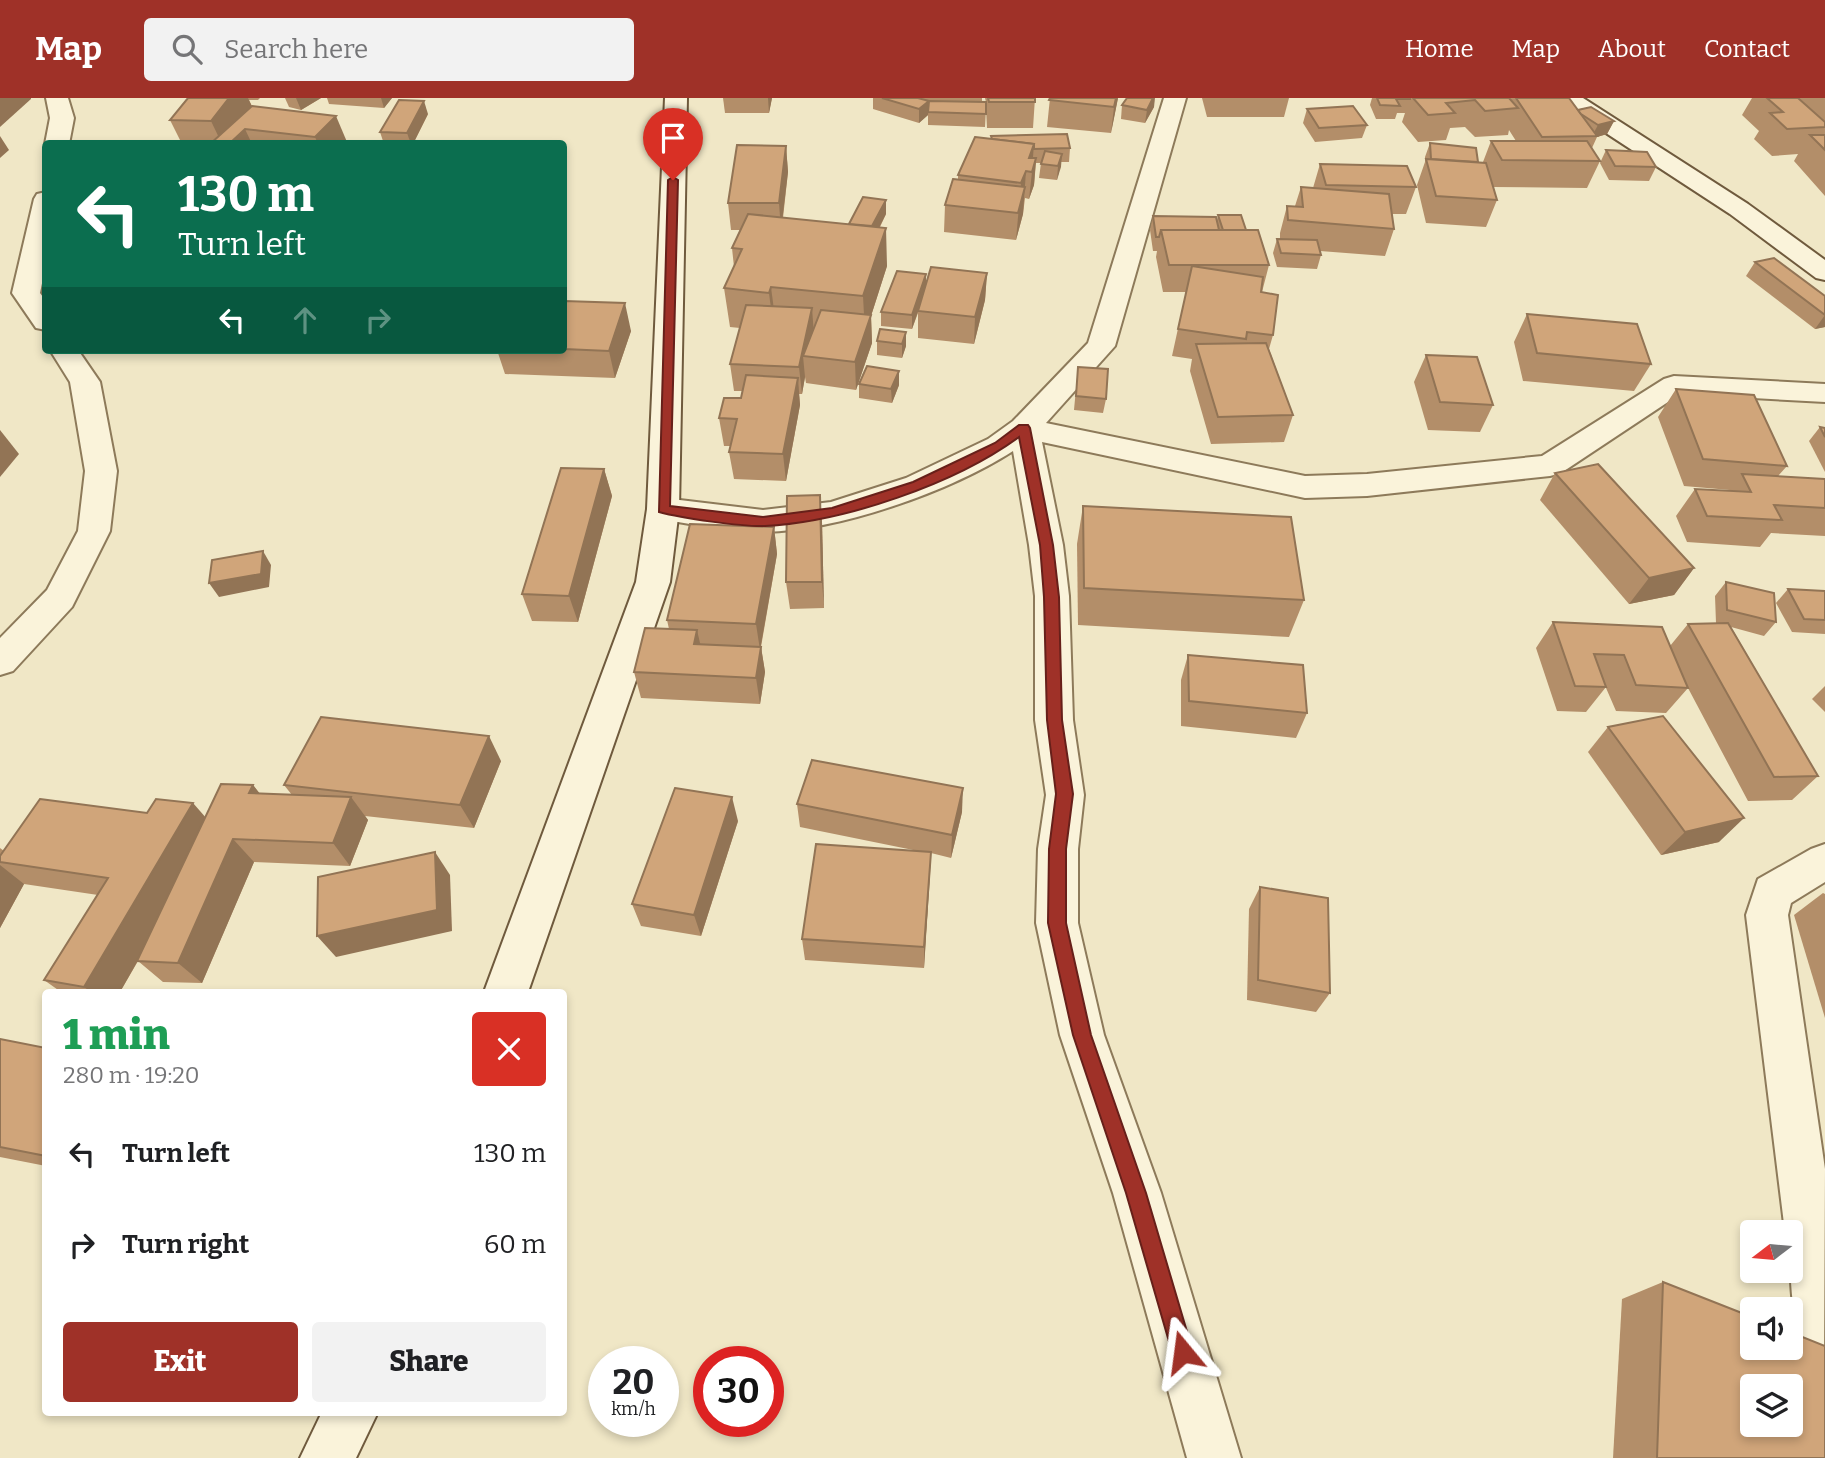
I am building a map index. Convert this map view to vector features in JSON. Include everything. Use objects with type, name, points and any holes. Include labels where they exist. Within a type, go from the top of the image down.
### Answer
[{"type":"street","points":[[57,98],[62,117],[58,140]]},
{"type":"street","points":[[507,989],[653,583],[663,509],[676,98]]},
{"type":"street","points":[[663,509],[763,522],[833,513],[917,485],[999,446],[1024,428],[1101,346],[1175,98]]},
{"type":"street","points":[[1568,98],[1739,209],[1825,272]]},
{"type":"street","points":[[42,218],[26,293],[42,316]]},
{"type":"street","points":[[0,661],[60,598],[94,531],[101,471],[85,382],[67,354]]},
{"type":"street","points":[[1024,428],[1305,487],[1367,485],[1550,466],[1674,385],[1825,393]]},
{"type":"street","points":[[1024,428],[1046,545],[1052,597],[1054,720],[1065,794],[1058,849],[1057,923],[1082,1035],[1136,1193],[1214,1458]]},
{"type":"street","points":[[1824,1339],[1767,915],[1773,892],[1825,861]]},
{"type":"street","points":[[327,1458],[349,1416]]},
{"type":"building","points":[[188,98],[229,98],[211,121],[170,120]]},
{"type":"building","points":[[882,98],[918,98],[929,101],[919,109]]},
{"type":"building","points":[[988,98],[1035,98],[1035,102],[989,102]]},
{"type":"building","points":[[1116,98],[1114,107],[1049,100]]},
{"type":"building","points":[[1127,98],[1153,98],[1147,110],[1122,105]]},
{"type":"building","points":[[1377,98],[1410,99],[1396,99],[1400,106],[1380,105]]},
{"type":"building","points":[[1413,98],[1509,98],[1518,108],[1485,111],[1475,100],[1446,103],[1455,113],[1428,115]]},
{"type":"building","points":[[1516,98],[1569,98],[1597,136],[1542,137]]},
{"type":"building","points":[[1767,98],[1798,98],[1825,122],[1825,127],[1787,129],[1770,113],[1783,112]]},
{"type":"building","points":[[399,100],[424,101],[407,133],[380,132]]},
{"type":"building","points":[[929,101],[986,102],[986,114],[928,112]]},
{"type":"building","points":[[252,106],[336,116],[315,137],[245,129],[233,140],[214,140]]},
{"type":"building","points":[[1353,106],[1367,125],[1319,128],[1307,109]]},
{"type":"building","points":[[1591,107],[1614,121],[1598,125],[1578,110]]},
{"type":"building","points":[[1067,134],[1070,148],[1034,149],[1034,144],[992,139],[991,136]]},
{"type":"building","points":[[1810,135],[1825,135],[1825,150]]},
{"type":"building","points":[[975,137],[1034,144],[1029,158],[1036,158],[1032,172],[1026,171],[1021,183],[958,175]]},
{"type":"building","points":[[1491,141],[1587,141],[1600,161],[1502,160]]},
{"type":"building","points":[[1430,143],[1476,148],[1478,162],[1431,159]]},
{"type":"building","points":[[737,145],[786,146],[779,203],[728,203]]},
{"type":"building","points":[[1606,150],[1647,152],[1656,167],[1615,166]]},
{"type":"building","points":[[1045,151],[1062,154],[1058,166],[1041,164]]},
{"type":"building","points":[[1426,159],[1486,163],[1497,200],[1436,196]]},
{"type":"building","points":[[1320,164],[1407,166],[1416,187],[1326,185]]},
{"type":"building","points":[[953,179],[1025,187],[1018,213],[945,205]]},
{"type":"building","points":[[1301,187],[1389,194],[1394,229],[1288,220],[1287,206],[1303,207]]},
{"type":"building","points":[[863,197],[886,200],[872,226],[849,224]]},
{"type":"building","points":[[748,214],[886,228],[863,296],[771,287],[769,293],[724,288],[742,249],[732,248]]},
{"type":"building","points":[[1218,215],[1241,215],[1246,230],[1223,230]]},
{"type":"building","points":[[1153,216],[1216,217],[1219,230],[1161,230],[1159,237],[1156,237]]},
{"type":"building","points":[[1161,230],[1258,230],[1269,265],[1169,265]]},
{"type":"building","points":[[1277,239],[1317,240],[1321,255],[1281,253]]},
{"type":"building","points":[[1774,258],[1825,296],[1825,315],[1755,262]]},
{"type":"building","points":[[1192,266],[1263,277],[1261,292],[1278,295],[1273,335],[1247,332],[1246,339],[1178,329]]},
{"type":"building","points":[[931,267],[987,273],[975,317],[918,311]]},
{"type":"building","points":[[897,271],[926,274],[912,315],[881,312]]},
{"type":"building","points":[[567,301],[625,303],[609,351],[567,349]]},
{"type":"building","points":[[746,305],[812,308],[799,367],[730,364]]},
{"type":"building","points":[[821,310],[871,315],[855,362],[803,356]]},
{"type":"building","points":[[1527,314],[1637,324],[1651,364],[1537,353]]},
{"type":"building","points":[[880,329],[906,332],[902,344],[877,341]]},
{"type":"building","points":[[1266,343],[1293,415],[1218,417],[1196,344]]},
{"type":"building","points":[[1426,355],[1477,357],[1493,405],[1440,402]]},
{"type":"building","points":[[867,366],[899,371],[891,389],[859,384]]},
{"type":"building","points":[[1078,367],[1108,369],[1106,399],[1076,396]]},
{"type":"building","points":[[746,375],[798,378],[783,454],[729,452],[737,419],[719,418],[724,398],[741,398]]},
{"type":"building","points":[[1676,389],[1754,395],[1787,466],[1703,459]]},
{"type":"building","points":[[1598,464],[1694,568],[1649,578],[1555,473]]},
{"type":"building","points":[[561,468],[604,469],[569,596],[522,594]]},
{"type":"building","points":[[1742,474],[1825,479],[1825,508],[1774,505],[1782,520],[1707,516],[1695,489],[1751,492]]},
{"type":"building","points":[[820,495],[822,582],[786,582],[787,496]]},
{"type":"building","points":[[1083,506],[1291,517],[1304,600],[1084,588]]},
{"type":"building","points":[[690,524],[774,527],[756,624],[667,620]]},
{"type":"building","points":[[263,551],[261,574],[209,583],[212,560]]},
{"type":"building","points":[[1726,582],[1774,593],[1776,622],[1727,610]]},
{"type":"building","points":[[1788,589],[1825,591],[1825,620],[1804,619]]},
{"type":"building","points":[[1553,622],[1662,627],[1688,688],[1636,685],[1624,655],[1594,654],[1606,687],[1575,686]]},
{"type":"building","points":[[1728,623],[1818,776],[1774,777],[1688,624]]},
{"type":"building","points":[[645,628],[697,630],[694,644],[761,647],[756,678],[634,672]]},
{"type":"building","points":[[1188,655],[1303,665],[1307,713],[1189,701]]},
{"type":"building","points":[[1663,716],[1744,818],[1685,832],[1608,727]]},
{"type":"building","points":[[321,717],[489,736],[460,805],[284,785]]},
{"type":"building","points":[[812,760],[963,788],[952,835],[797,804]]},
{"type":"building","points":[[221,784],[253,785],[249,793],[351,797],[333,843],[233,839],[178,963],[137,961]]},
{"type":"building","points":[[675,788],[732,797],[694,915],[632,904]]},
{"type":"building","points":[[40,799],[147,813],[156,799],[193,803],[84,987],[44,980],[108,878],[0,862],[0,856]]},
{"type":"building","points":[[816,844],[931,852],[924,947],[802,939]]},
{"type":"building","points":[[435,852],[437,910],[317,936],[318,877]]},
{"type":"building","points":[[1260,887],[1328,898],[1330,993],[1258,980]]},
{"type":"building","points":[[0,1039],[42,1047],[42,1155],[0,1147]]},
{"type":"building","points":[[1663,1282],[1740,1312],[1740,1360],[1803,1360],[1803,1337],[1825,1346],[1825,1458],[1657,1458]]},
{"type":"route","points":[[673,180],[663,509],[763,522],[833,513],[917,485],[999,446],[1024,428],[1046,545],[1052,597],[1054,720],[1065,794],[1058,849],[1057,923],[1082,1035],[1136,1193],[1183,1352]]}]
